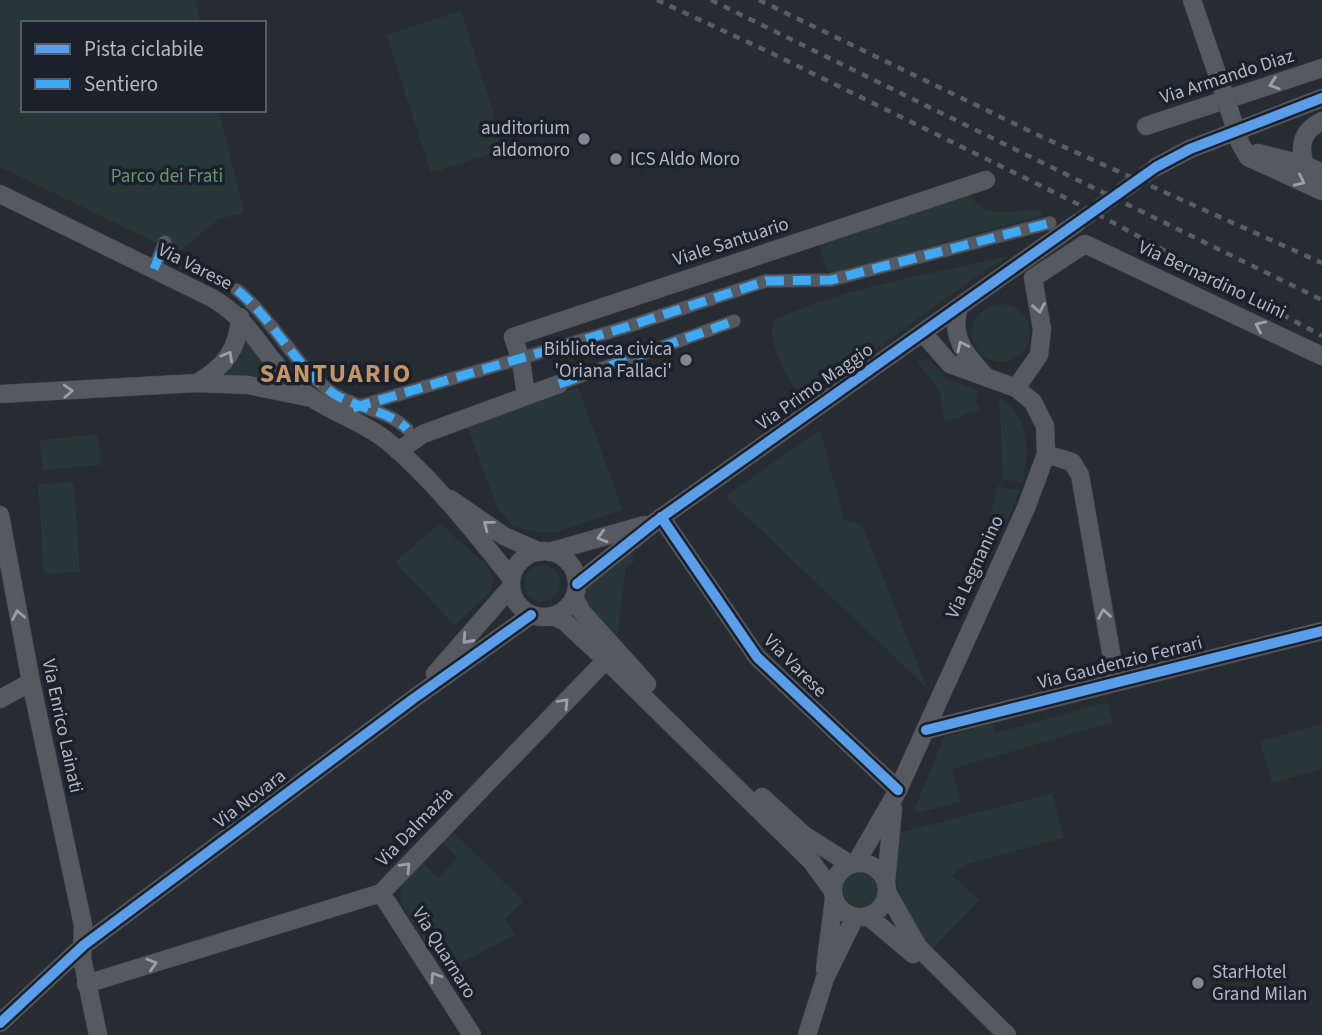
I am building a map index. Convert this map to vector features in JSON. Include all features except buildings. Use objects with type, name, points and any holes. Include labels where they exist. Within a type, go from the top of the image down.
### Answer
[{"type":"street","points":[[1192,0],[1240,143],[1248,157],[1322,191]]},
{"type":"street","name":"Via Armando Diaz","points":[[1146,126],[1322,68]]},
{"type":"street","points":[[1156,167],[1190,149],[1322,98]]},
{"type":"street","points":[[1305,165],[1301,145],[1303,137],[1322,121]]},
{"type":"street","points":[[1240,143],[1253,151],[1305,165],[1322,173]]},
{"type":"street","name":"Viale Santuario","points":[[526,396],[521,360],[513,337],[986,180]]},
{"type":"street","name":"Via Varese","points":[[0,194],[212,298],[240,317],[279,369],[310,397],[370,429],[398,451],[440,492],[511,583]]},
{"type":"street","points":[[353,406],[521,360],[766,281],[831,280],[1050,223]]},
{"type":"street","name":"Via Primo Maggio","points":[[575,591],[658,519],[1077,223]]},
{"type":"street","points":[[154,269],[165,242]]},
{"type":"street","name":"Via Bernardino Luini","points":[[1016,388],[1038,355],[1042,328],[1033,278],[1085,244],[1322,356]]},
{"type":"street","points":[[237,290],[254,305],[325,386],[353,406],[401,422],[407,429]]},
{"type":"street","name":"Via Legnanino","points":[[959,307],[955,325],[962,352],[986,378]]},
{"type":"street","points":[[197,383],[225,365],[231,356],[240,317]]},
{"type":"street","points":[[398,451],[422,434],[734,321]]},
{"type":"street","name":"Via Legnanino","points":[[853,864],[897,792],[1026,508],[1046,454],[1041,414],[1033,402],[1016,388],[950,365],[923,332]]},
{"type":"street","points":[[0,394],[197,383],[248,385],[310,397]]},
{"type":"street","points":[[1046,454],[1072,462],[1080,475],[1116,681]]},
{"type":"street","name":"Via Varese","points":[[440,492],[504,536],[545,552]]},
{"type":"street","name":"Via Enrico Lainati","points":[[0,515],[31,682],[83,925],[82,958],[98,1035]]},
{"type":"street","name":"Via Varese","points":[[658,519],[757,657],[897,792]]},
{"type":"street","name":"Via Primo Maggio","points":[[545,552],[658,519]]},
{"type":"street","points":[[993,1035],[891,932],[861,916],[846,914],[811,861],[564,621],[554,616],[531,615],[517,604],[511,583],[525,557],[545,552],[558,555],[572,567],[575,591],[582,612],[705,744],[804,835],[853,864],[875,867],[911,939],[1007,1035]]},
{"type":"street","name":"Via Novara","points":[[413,699],[511,583]]},
{"type":"street","points":[[554,616],[569,605],[575,591]]},
{"type":"street","name":"Via Novara","points":[[0,1023],[83,945],[413,699],[531,615]]},
{"type":"street","name":"Via Gaudenzio Ferrari","points":[[926,730],[1322,631]]},
{"type":"street","name":"Via Dalmazia","points":[[86,984],[381,893],[606,660]]},
{"type":"street","points":[[0,699],[31,682]]},
{"type":"street","name":"Via Legnanino","points":[[886,887],[897,792]]},
{"type":"street","points":[[825,978],[826,948],[837,875],[853,864]]},
{"type":"street","points":[[807,1035],[825,978],[861,916],[881,907],[886,887]]},
{"type":"street","name":"Via Quarnaro","points":[[381,893],[472,1035]]},
{"type":"green space","name":"Parco dei Frati","points":[[0,0],[195,0],[200,21],[21,21],[21,112],[219,112],[244,213],[219,219],[177,253],[0,167]]},
{"type":"green space","points":[[461,11],[505,149],[431,173],[386,35]]},
{"type":"green space","points":[[969,192],[976,202],[991,211],[1039,210],[1043,215],[829,274],[818,243]]},
{"type":"green space","points":[[1010,255],[932,308],[804,402],[792,385],[776,350],[772,329],[774,320],[861,289]]},
{"type":"green space","points":[[1001,304],[1012,306],[1025,317],[1030,333],[1028,344],[1017,357],[1001,362],[990,360],[977,349],[972,333],[974,322],[985,309]]},
{"type":"green space","points":[[244,338],[281,386],[224,376],[240,357]]},
{"type":"green space","points":[[929,359],[946,378],[979,391],[976,402],[980,410],[944,422],[940,391],[916,361]]},
{"type":"green space","points":[[578,387],[623,510],[557,532],[536,532],[513,526],[497,507],[466,424]]},
{"type":"green space","points":[[999,396],[1017,414],[1025,434],[1023,483],[1003,479]]},
{"type":"green space","points":[[820,430],[844,519],[862,525],[927,688],[725,496]]},
{"type":"green space","points":[[98,434],[101,465],[43,470],[39,440]]},
{"type":"green space","points":[[74,482],[80,572],[44,574],[38,484]]},
{"type":"green space","points":[[997,486],[1020,491],[975,590]]},
{"type":"green space","points":[[440,523],[487,566],[494,581],[489,593],[455,626],[395,562]]},
{"type":"green space","points":[[630,551],[635,561],[626,567],[618,632],[613,636],[590,607],[586,596],[587,588],[601,572]]},
{"type":"green space","points":[[542,565],[555,570],[560,583],[555,596],[542,601],[529,596],[524,583],[529,570]]},
{"type":"green space","points":[[1107,702],[1113,722],[952,769],[961,802],[918,813],[914,810],[944,737],[993,723],[996,733]]},
{"type":"green space","points":[[1322,724],[1322,769],[1272,783],[1260,741]]},
{"type":"green space","points":[[1052,793],[1064,838],[967,864],[952,875],[979,900],[930,952],[906,909],[897,884],[895,834]]},
{"type":"green space","points":[[451,830],[524,901],[505,920],[515,935],[444,972],[401,904],[400,897],[405,880],[421,861],[438,878],[458,858],[441,841]]},
{"type":"green space","points":[[861,871],[874,876],[879,889],[874,902],[861,907],[848,902],[843,889],[848,876]]},
{"type":"tunnel","points":[[1077,223],[1156,167]]},
{"type":"railway","points":[[657,0],[767,51],[1088,209],[1322,336]]},
{"type":"railway","points":[[711,0],[1322,300]]},
{"type":"railway","points":[[759,0],[1042,137],[1322,263]]},
{"type":"marked path","points":[[353,408],[623,328],[766,281],[831,280],[1050,223]]},
{"type":"marked path","points":[[154,269],[165,242]]},
{"type":"marked path","points":[[237,290],[321,384],[343,399],[392,418],[407,429]]},
{"type":"marked path","points":[[559,384],[734,321]]},
{"type":"cycle path","points":[[577,584],[655,522],[1156,167],[1190,149],[1322,98]]},
{"type":"cycle path","points":[[661,517],[757,657],[898,790]]},
{"type":"cycle path","points":[[0,1023],[84,945],[413,699],[531,615]]},
{"type":"cycle path","points":[[926,730],[1322,631]]},
{"type":"place","name":"auditorium aldomoro","points":[[584,139]]},
{"type":"place","name":"ICS Aldo Moro","points":[[616,159]]},
{"type":"place","name":"Biblioteca civica 'Oriana Fallaci'","points":[[686,360]]},
{"type":"place","name":"StarHotel Grand Milan","points":[[1198,983]]},
{"type":"district","name":"SANTUARIO","points":[[336,373]]}]
